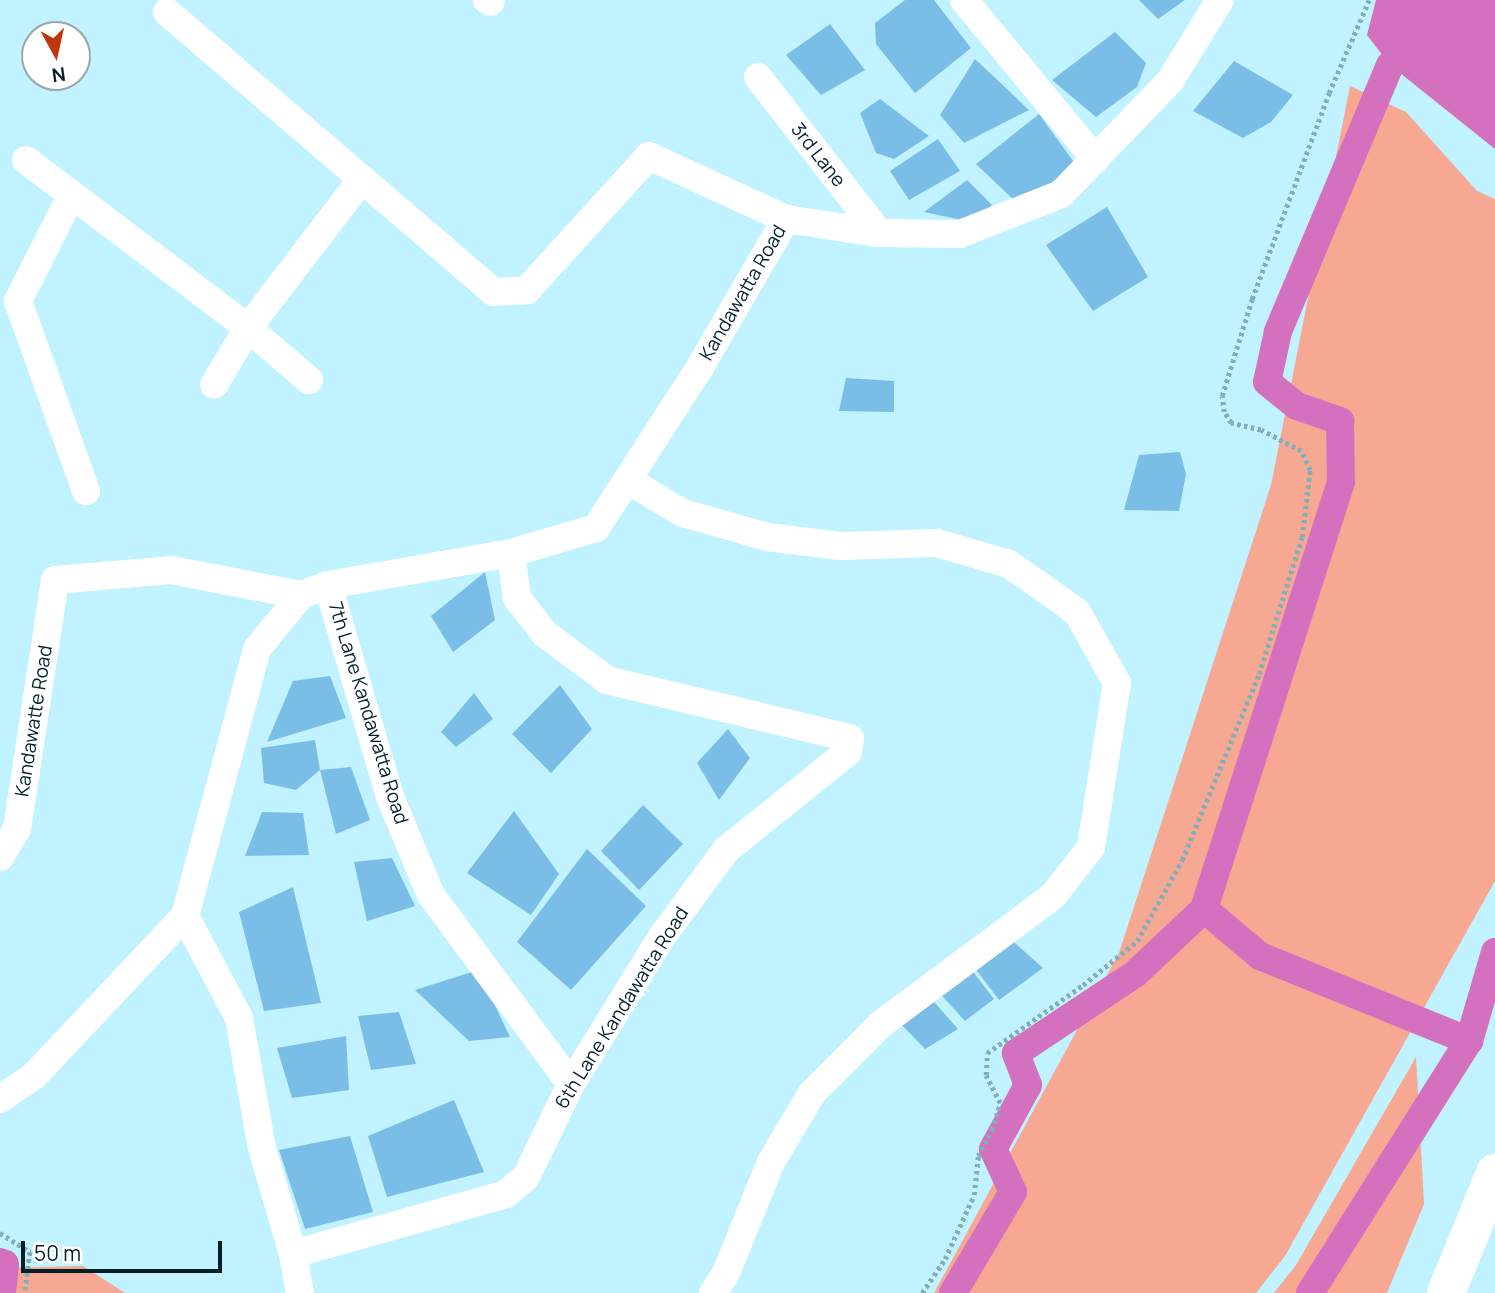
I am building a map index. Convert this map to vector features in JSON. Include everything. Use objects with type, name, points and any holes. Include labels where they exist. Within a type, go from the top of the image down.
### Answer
[{"type":"main road","points":[[1446,1293],[1495,1173]]},
{"type":"street","points":[[964,0],[1096,160]]},
{"type":"street","name":"Kandawatta Road","points":[[300,595],[328,585],[511,553],[596,528],[629,481],[700,367],[786,219],[878,233],[960,234],[1061,194],[1170,81],[1220,0]]},
{"type":"street","points":[[167,12],[494,292],[527,290],[649,156],[786,219]]},
{"type":"street","name":"3rd Lane","points":[[758,77],[878,233]]},
{"type":"street","points":[[26,160],[248,328],[309,380]]},
{"type":"street","points":[[214,385],[248,328],[362,179]]},
{"type":"street","points":[[71,196],[18,301],[86,491]]},
{"type":"street","points":[[629,481],[683,513],[767,537],[840,546],[937,543],[1009,564],[1077,612],[1118,683],[1090,847],[1053,896],[880,1025],[812,1093],[771,1162],[726,1273],[713,1293]]},
{"type":"street","name":"6th Lane Kandawatta Road","points":[[293,1254],[506,1194],[526,1177],[572,1084],[661,937],[726,850],[848,752],[850,738],[607,680],[545,634],[517,598],[511,553]]},
{"type":"street","name":"Kandawatte Road","points":[[0,857],[17,829],[55,580],[171,570],[300,595]]},
{"type":"street","name":"7th Lane Kandawatta Road","points":[[328,585],[390,797],[432,895],[572,1084]]},
{"type":"street","points":[[0,1099],[34,1076],[186,916],[257,649],[300,595]]},
{"type":"street","points":[[186,916],[239,1018],[262,1148],[293,1254],[300,1293]]},
{"type":"path","points":[[922,1293],[945,1259],[974,1195],[978,1156],[992,1130],[1000,1103],[986,1075],[987,1053],[1083,985],[1137,941],[1182,860],[1259,674],[1302,537],[1310,470],[1301,451],[1261,430],[1231,423],[1224,412],[1222,397],[1257,286],[1329,93],[1369,0]]},
{"type":"path","points":[[0,1233],[30,1252],[25,1293]]},
{"type":"shaded area","points":[[1376,0],[1495,0],[1495,149],[1390,65],[1367,35]]},
{"type":"shaded area","points":[[1350,86],[1406,112],[1477,191],[1495,199],[1495,881],[1285,1256],[1256,1293],[934,1293],[1119,953],[1271,485]]},
{"type":"shaded area","points":[[1416,1057],[1424,1204],[1387,1293],[1274,1293],[1296,1265]]},
{"type":"shaded area","points":[[83,1266],[125,1293],[0,1293],[0,1268]]},
{"type":"building","points":[[905,0],[934,0],[971,48],[915,93],[876,44],[875,23]]},
{"type":"building","points":[[1139,0],[1185,0],[1158,19]]},
{"type":"building","points":[[830,24],[865,70],[821,95],[786,55]]},
{"type":"building","points":[[1115,32],[1146,63],[1137,87],[1096,117],[1052,80]]},
{"type":"building","points":[[975,59],[1029,110],[964,143],[940,115]]},
{"type":"building","points":[[1234,61],[1293,95],[1271,122],[1243,138],[1193,111]]},
{"type":"building","points":[[880,99],[929,136],[894,159],[876,153],[860,113]]},
{"type":"building","points":[[1039,114],[1076,165],[1020,206],[976,164]]},
{"type":"building","points":[[938,139],[960,171],[909,200],[890,171]]},
{"type":"building","points":[[967,180],[992,205],[972,222],[924,212]]},
{"type":"building","points":[[1107,207],[1148,277],[1093,311],[1046,245]]},
{"type":"building","points":[[846,378],[894,381],[894,412],[839,411]]},
{"type":"building","points":[[1180,452],[1186,474],[1179,511],[1124,510],[1139,455]]},
{"type":"building","points":[[485,572],[495,620],[453,652],[431,616]]},
{"type":"building","points":[[330,676],[346,718],[267,742],[293,681]]},
{"type":"building","points":[[560,685],[592,729],[551,773],[512,734]]},
{"type":"building","points":[[474,693],[493,719],[456,747],[441,732]]},
{"type":"building","points":[[728,729],[750,758],[719,800],[697,763]]},
{"type":"building","points":[[315,740],[320,770],[296,790],[264,783],[261,748]]},
{"type":"building","points":[[351,767],[370,820],[336,834],[320,770]]},
{"type":"building","points":[[643,805],[683,844],[639,890],[601,851]]},
{"type":"building","points":[[514,811],[559,874],[531,915],[467,873]]},
{"type":"building","points":[[262,812],[303,813],[309,855],[245,856]]},
{"type":"building","points":[[587,849],[646,906],[571,990],[517,942]]},
{"type":"building","points":[[392,858],[415,906],[367,921],[354,862]]},
{"type":"building","points":[[293,887],[321,1003],[264,1011],[239,912]]},
{"type":"building","points":[[1006,935],[1043,968],[999,1000],[971,963]]},
{"type":"building","points":[[968,965],[994,999],[965,1021],[935,988]]},
{"type":"building","points":[[478,970],[510,1037],[469,1041],[415,990]]},
{"type":"building","points":[[927,994],[958,1029],[925,1049],[895,1018]]},
{"type":"building","points":[[399,1012],[416,1064],[371,1070],[358,1016]]},
{"type":"building","points":[[346,1036],[349,1090],[292,1098],[277,1048]]},
{"type":"building","points":[[454,1100],[484,1172],[387,1197],[368,1136]]},
{"type":"building","points":[[350,1136],[373,1212],[305,1229],[279,1150]]},
{"type":"waterway","points":[[1390,65],[1278,332],[1267,382],[1297,406],[1340,421],[1341,482],[1204,909],[1260,956],[1469,1041]]},
{"type":"waterway","points":[[953,1293],[1013,1192],[993,1149],[1028,1085],[1016,1053],[1135,974],[1204,909]]},
{"type":"waterway","points":[[1310,1293],[1469,1041],[1495,952]]},
{"type":"waterway","points":[[0,1262],[5,1264],[2,1293]]}]
